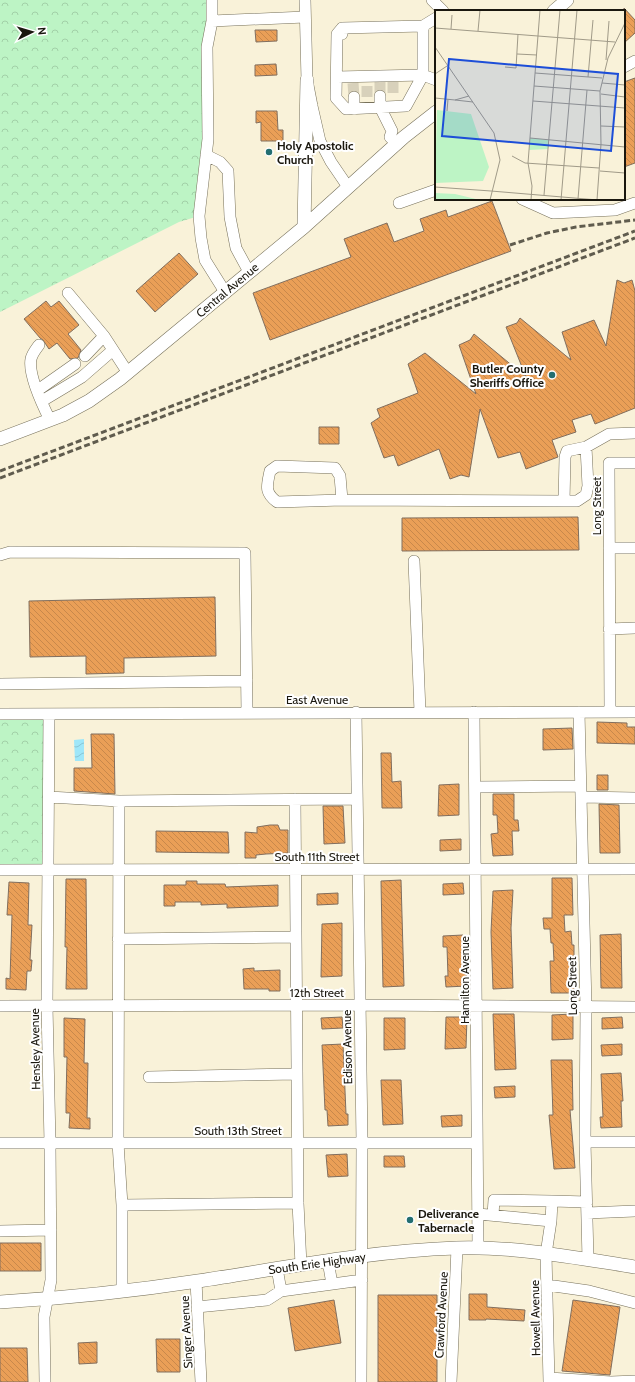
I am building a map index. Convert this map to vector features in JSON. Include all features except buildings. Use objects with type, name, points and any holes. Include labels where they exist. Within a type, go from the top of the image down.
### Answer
[{"type":"main road","points":[[555,10],[567,0]]},
{"type":"main road","points":[[304,227],[307,80]]},
{"type":"main road","name":"Central Avenue","points":[[0,439],[50,420],[90,401],[128,373],[304,227],[400,141],[435,113]]},
{"type":"main road","name":"South Erie Highway","points":[[0,1302],[48,1299],[196,1281],[362,1256],[457,1248],[478,1248],[546,1254],[635,1267]]},
{"type":"street","points":[[212,0],[212,21],[207,47],[208,132],[199,216],[201,238],[206,260],[225,292]]},
{"type":"street","points":[[305,0],[307,80],[320,141],[331,162],[348,187]]},
{"type":"street","points":[[432,0],[442,10]]},
{"type":"street","points":[[212,21],[305,17]]},
{"type":"street","points":[[423,26],[423,75],[406,106],[393,101],[380,102],[367,108],[346,109],[336,98],[346,78],[342,28],[423,26],[435,19]]},
{"type":"street","points":[[625,66],[635,61]]},
{"type":"street","points":[[346,78],[367,80],[393,79],[423,75],[435,80]]},
{"type":"street","points":[[367,96],[367,108]]},
{"type":"street","points":[[354,97],[354,109]]},
{"type":"street","points":[[380,102],[392,131],[390,137],[400,141]]},
{"type":"street","points":[[206,155],[220,162],[228,171],[230,217],[236,248],[249,272]]},
{"type":"street","points":[[399,203],[435,190]]},
{"type":"street","points":[[524,200],[553,213],[614,210],[635,203]]},
{"type":"street","points":[[68,293],[104,336],[128,373]]},
{"type":"street","points":[[85,356],[104,336]]},
{"type":"street","points":[[39,345],[31,361],[38,390],[50,420]]},
{"type":"street","points":[[42,401],[82,377],[113,350]]},
{"type":"street","points":[[38,390],[75,364]]},
{"type":"street","points":[[564,501],[565,457],[567,451],[586,447],[609,434],[635,434]]},
{"type":"street","points":[[342,500],[340,476],[335,468],[277,466],[270,471],[267,487],[269,496],[277,502],[342,500],[564,501],[577,500],[586,496],[588,486],[586,447]]},
{"type":"street","name":"Long Street","points":[[610,712],[609,463],[635,463]]},
{"type":"street","points":[[609,548],[635,548]]},
{"type":"street","points":[[0,556],[10,552],[245,553],[247,713]]},
{"type":"street","points":[[414,561],[420,712]]},
{"type":"street","points":[[609,629],[635,628]]},
{"type":"street","points":[[0,684],[247,682]]},
{"type":"street","name":"Edison Avenue","points":[[356,712],[362,1142],[361,1382]]},
{"type":"street","name":"Hamilton Avenue","points":[[474,712],[478,1006],[476,1143],[478,1248]]},
{"type":"street","name":"Long Street","points":[[579,712],[586,1008],[585,1142],[588,1260]]},
{"type":"street","name":"East Avenue","points":[[0,714],[635,712]]},
{"type":"street","name":"Hensley Avenue","points":[[45,1382],[44,1317],[51,1280],[47,1006],[49,714]]},
{"type":"street","points":[[475,787],[580,791],[635,798]]},
{"type":"street","points":[[49,797],[119,801],[357,799]]},
{"type":"street","points":[[295,799],[294,869],[297,1006],[297,1142],[301,1265]]},
{"type":"street","points":[[119,801],[118,1143],[122,1205],[122,1290]]},
{"type":"street","name":"South 11th Street","points":[[0,870],[635,869]]},
{"type":"street","points":[[118,939],[295,937]]},
{"type":"street","name":"12th Street","points":[[0,1006],[359,1005],[586,1008],[635,1007]]},
{"type":"street","points":[[149,1077],[297,1074]]},
{"type":"street","points":[[585,1142],[635,1142]]},
{"type":"street","name":"South 13th Street","points":[[0,1143],[476,1143]]},
{"type":"street","points":[[493,1215],[494,1200],[587,1202]]},
{"type":"street","name":"Howell Avenue","points":[[549,1380],[546,1254],[551,1221],[552,1201]]},
{"type":"street","points":[[122,1205],[298,1203]]},
{"type":"street","points":[[587,1213],[635,1211]]},
{"type":"street","points":[[478,1214],[551,1221]]},
{"type":"street","points":[[0,1231],[51,1230]]},
{"type":"street","name":"Crawford Avenue","points":[[451,1382],[457,1248]]},
{"type":"street","points":[[328,1261],[332,1284]]},
{"type":"street","points":[[278,1268],[281,1292]]},
{"type":"street","points":[[197,1307],[267,1300],[281,1292],[362,1280]]},
{"type":"street","name":"Singer Avenue","points":[[196,1281],[201,1382]]},
{"type":"street","points":[[547,1285],[589,1290],[635,1303]]},
{"type":"street","points":[[549,1380],[611,1382],[635,1381]]},
{"type":"green space","points":[[0,0],[212,0],[208,95],[199,216],[179,222],[0,312]]},
{"type":"green space","points":[[0,714],[49,714],[49,870],[0,870]]},
{"type":"water","points":[[84,739],[84,761],[75,761],[74,740]]},
{"type":"tunnel","points":[[380,82],[380,96]]},
{"type":"tunnel","points":[[393,82],[393,96]]},
{"type":"tunnel","points":[[353,83],[354,97]]},
{"type":"tunnel","points":[[367,83],[367,97]]},
{"type":"railway","points":[[510,245],[547,233],[576,227],[635,220]]},
{"type":"railway","points":[[0,471],[635,231]]},
{"type":"railway","points":[[0,478],[635,238]]},
{"type":"place","name":"Holy Apostolic Church","points":[[269,152]]},
{"type":"place","name":"Butler County Sheriffs Office","points":[[552,375]]},
{"type":"place","name":"Deliverance Tabernacle","points":[[410,1220]]}]
